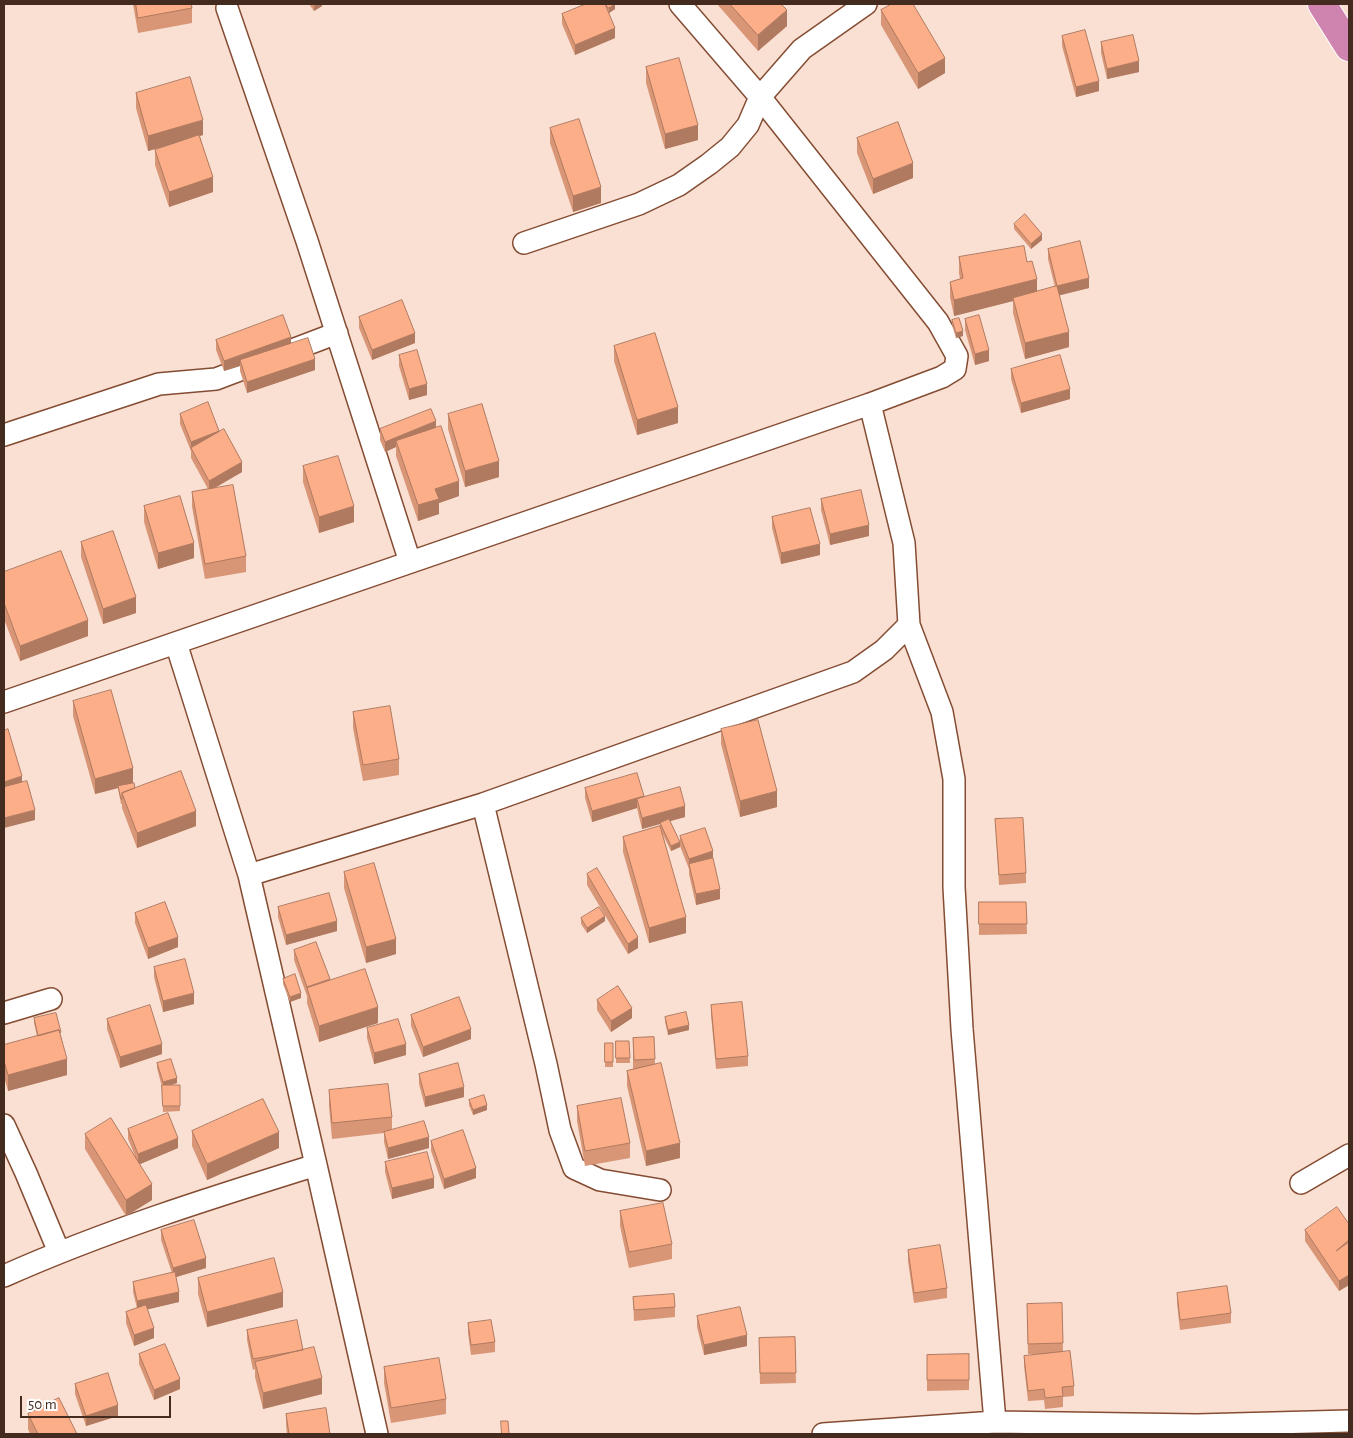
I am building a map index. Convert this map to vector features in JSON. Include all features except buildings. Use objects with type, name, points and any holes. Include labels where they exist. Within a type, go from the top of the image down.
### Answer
[{"type":"highway","points":[[1322,4],[1349,47]]},
{"type":"street","points":[[4,702],[870,404],[942,377],[955,369],[957,356],[938,322],[760,97],[680,4]]},
{"type":"street","points":[[524,243],[639,204],[679,185],[730,147],[748,125],[760,97],[802,49],[866,4]]},
{"type":"street","points":[[228,8],[304,232],[410,562]]},
{"type":"street","points":[[4,435],[159,384],[216,379],[337,333]]},
{"type":"street","points":[[870,404],[904,542],[909,624],[942,712],[954,779],[954,887],[962,1030],[995,1422]]},
{"type":"street","points":[[249,875],[483,804],[853,672],[884,650],[909,624]]},
{"type":"street","points":[[176,643],[249,875],[377,1434]]},
{"type":"street","points":[[483,804],[546,1064],[560,1130],[574,1168],[600,1180],[660,1190]]},
{"type":"street","points":[[4,1013],[51,999]]},
{"type":"street","points":[[4,1125],[59,1252]]},
{"type":"street","points":[[1301,1183],[1349,1155]]},
{"type":"street","points":[[4,1276],[59,1252],[178,1208],[316,1165]]},
{"type":"street","points":[[822,1434],[995,1422],[1198,1430],[1349,1421]]}]
